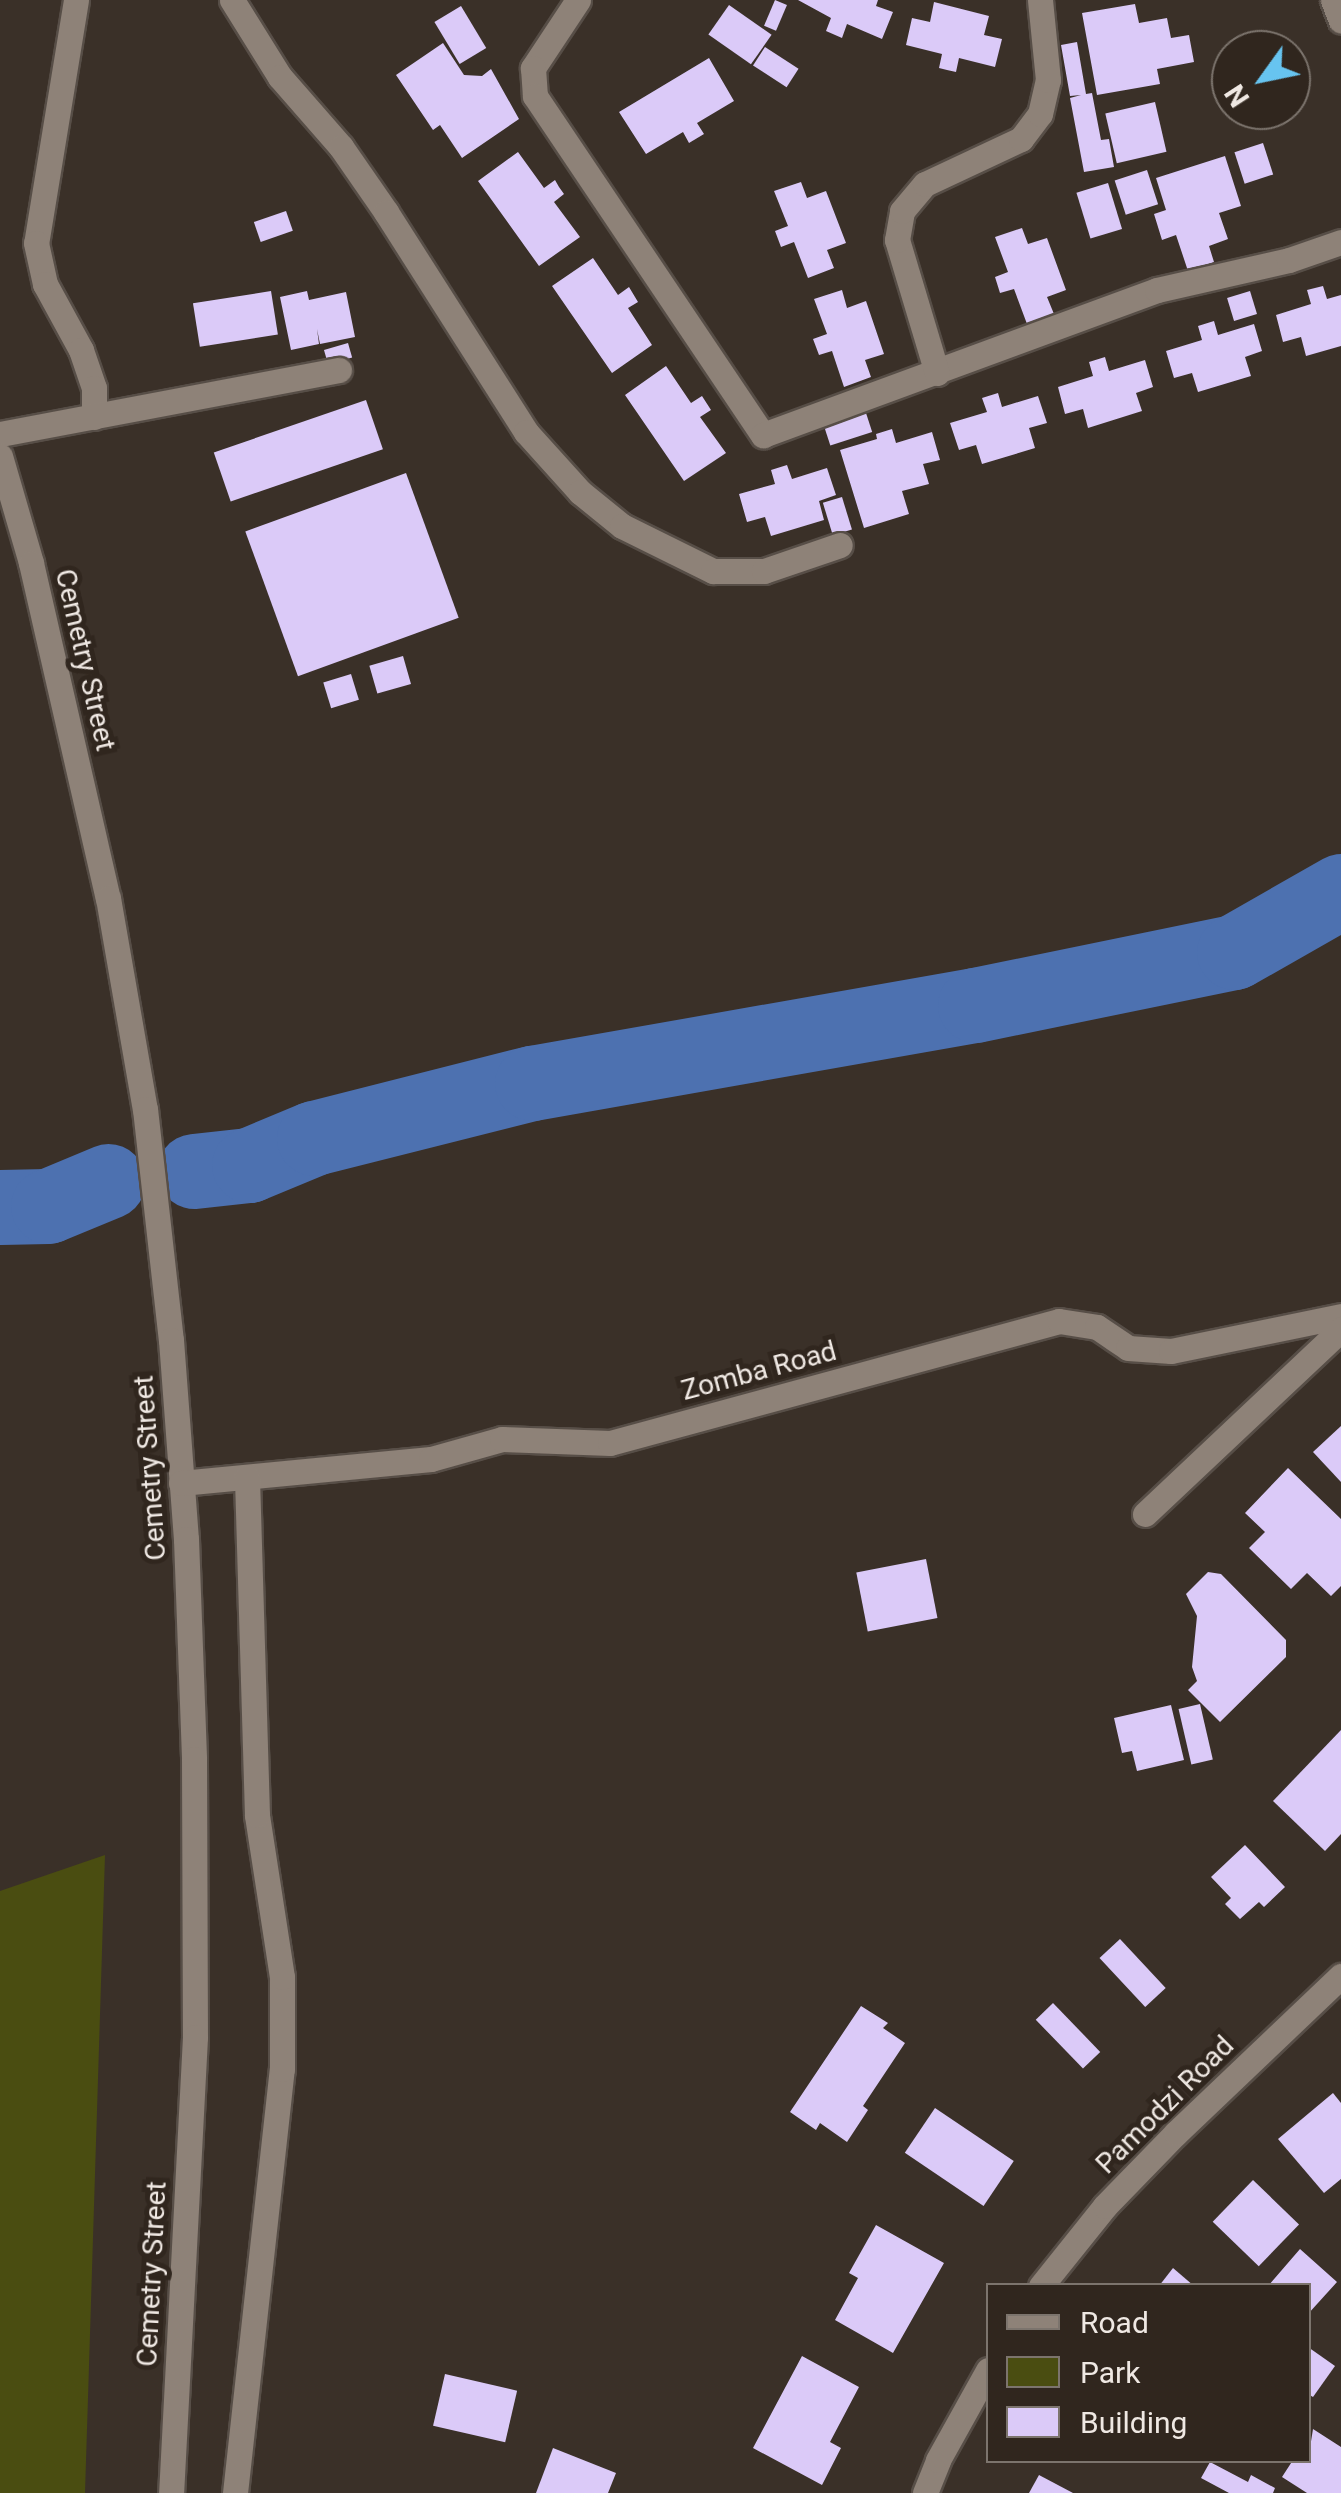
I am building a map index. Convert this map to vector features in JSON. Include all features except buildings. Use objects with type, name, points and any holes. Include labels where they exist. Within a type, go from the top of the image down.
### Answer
[{"type":"street","points":[[76,0],[36,243],[45,284],[81,350],[94,388],[94,417]]},
{"type":"street","points":[[232,0],[280,77],[341,147],[386,212],[526,432],[580,492],[622,526],[713,571],[764,571],[840,546]]},
{"type":"street","points":[[578,0],[533,68],[535,96],[763,434],[1158,290],[1290,260],[1341,242]]},
{"type":"street","points":[[937,373],[897,240],[902,211],[925,184],[1021,139],[1040,114],[1048,80],[1040,0]]},
{"type":"street","points":[[1334,0],[1341,21]]},
{"type":"street","points":[[0,434],[339,370]]},
{"type":"street","name":"Cemetry Street","points":[[0,456],[30,562],[108,898],[145,1108],[182,1483],[194,1759],[195,2036],[171,2493]]},
{"type":"street","name":"Zomba Road","points":[[182,1483],[431,1459],[502,1439],[610,1442],[1059,1321],[1098,1328],[1128,1348],[1171,1352],[1341,1316]]},
{"type":"street","points":[[1144,1514],[1341,1328]]},
{"type":"street","points":[[235,2493],[282,2050],[282,1977],[257,1814],[247,1477]]},
{"type":"street","name":"Pamodzi Road","points":[[1043,2283],[1105,2206],[1341,1976]]},
{"type":"street","points":[[925,2493],[938,2460],[986,2374]]},
{"type":"green space","points":[[105,1855],[85,2493],[0,2493],[0,1891]]},
{"type":"waterway","points":[[194,1171],[249,1165],[314,1138],[532,1083],[975,1005],[1234,952],[1341,891]]},
{"type":"waterway","points":[[0,1207],[48,1206],[108,1181]]}]
